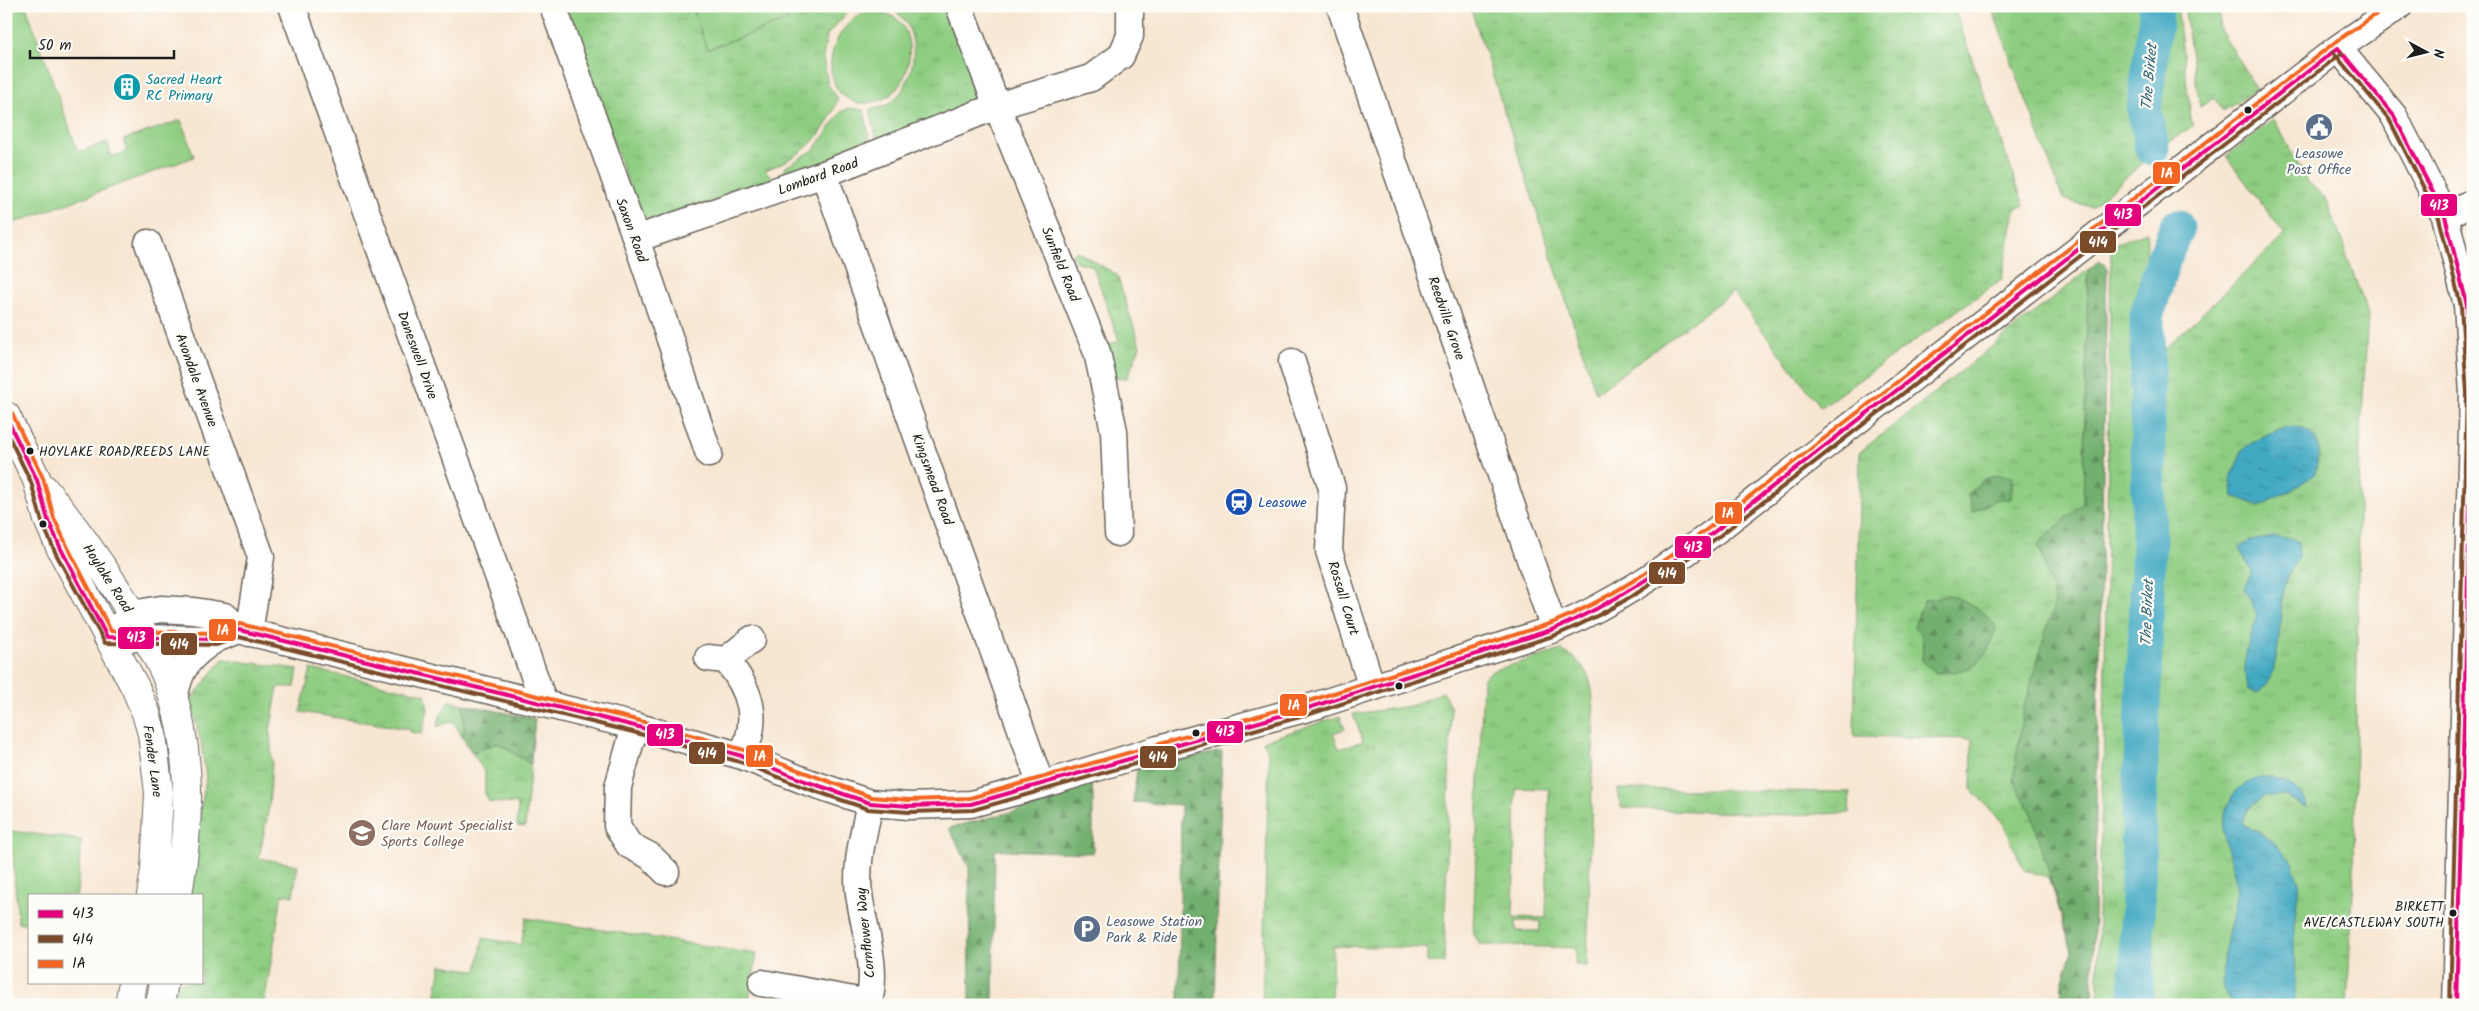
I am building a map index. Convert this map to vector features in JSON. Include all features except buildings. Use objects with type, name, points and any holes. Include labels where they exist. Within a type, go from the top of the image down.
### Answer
[{"type":"main road","name":"Hoylake Road","points":[[6,416],[37,480],[51,528],[107,637]]},
{"type":"main road","name":"Hoylake Road","points":[[37,480],[72,524],[132,614],[172,691]]},
{"type":"main road","name":"Fender Lane","points":[[107,637],[140,697],[152,734],[159,793],[159,823],[155,870],[150,894]]},
{"type":"main road","points":[[172,691],[186,762],[188,794],[188,824],[178,894]]},
{"type":"main road","points":[[129,1005],[133,984]]},
{"type":"main road","points":[[160,1005],[164,984]]},
{"type":"street","name":"Daneswell Drive","points":[[292,6],[544,703]]},
{"type":"street","name":"Saxon Road","points":[[553,6],[636,239],[708,454]]},
{"type":"street","name":"Sunfield Road","points":[[959,6],[997,106],[1097,352],[1114,431],[1118,533]]},
{"type":"street","name":"Lombard Road","points":[[636,239],[824,174],[997,106],[1091,78],[1121,56],[1130,36],[1130,6]]},
{"type":"street","name":"Reedville Grove","points":[[1340,6],[1554,629]]},
{"type":"street","points":[[107,637],[146,638],[234,634],[544,703],[635,726],[742,756],[805,781],[870,802],[909,806],[971,804],[1372,688],[1554,629],[1585,616],[1622,596],[1654,577],[1692,549],[2338,48],[2399,6]]},
{"type":"street","points":[[2338,48],[2394,116],[2445,216],[2467,305],[2473,393],[2465,954],[2456,1005]]},
{"type":"street","name":"Kingsmead Road","points":[[824,174],[1041,784]]},
{"type":"street","points":[[2445,216],[2473,203]]},
{"type":"street","name":"Avondale Avenue","points":[[148,243],[261,556],[234,634]]},
{"type":"street","name":"Rossall Court","points":[[1292,362],[1332,488],[1329,551],[1372,688]]},
{"type":"street","points":[[107,637],[132,614],[161,610],[194,611],[224,616],[234,634]]},
{"type":"street","points":[[172,691],[180,673],[194,654],[234,634]]},
{"type":"street","points":[[742,756],[750,733],[750,703],[742,679],[717,659],[752,639]]},
{"type":"street","points":[[635,726],[618,787],[617,826],[629,846],[650,856],[666,872]]},
{"type":"street","name":"Cornflower Way","points":[[869,1004],[872,976],[867,929],[859,893],[859,859],[870,802]]},
{"type":"street","points":[[762,983],[869,1004]]},
{"type":"green space","points":[[6,6],[26,6],[78,152],[107,142],[112,157],[127,151],[123,140],[181,120],[194,157],[6,226]]},
{"type":"green space","points":[[566,6],[692,6],[707,49],[789,20],[784,6],[843,6],[846,14],[827,35],[823,58],[828,85],[838,98],[827,123],[811,143],[790,159],[765,170],[774,179],[654,221],[639,215]]},
{"type":"green space","points":[[692,6],[784,6],[789,20],[707,49]]},
{"type":"green space","points":[[888,6],[951,6],[979,91],[972,104],[877,142],[870,109],[880,108],[894,100],[906,82],[913,60],[912,38],[907,25]]},
{"type":"green space","points":[[1470,6],[1953,6],[2024,205],[2015,209],[2002,279],[1821,407],[1733,292],[1596,393]]},
{"type":"green space","points":[[1991,6],[2177,6],[2192,126],[2155,153],[2091,207],[2063,199]]},
{"type":"green space","points":[[2184,6],[2220,6],[2219,28],[2257,90],[2223,111],[2214,98],[2200,107]]},
{"type":"green space","points":[[871,10],[890,15],[899,21],[905,30],[908,41],[908,63],[900,84],[893,93],[881,100],[858,104],[841,94],[834,82],[831,70],[832,57],[835,44],[849,23]]},
{"type":"green space","points":[[849,108],[864,110],[871,145],[782,177],[784,168],[815,149],[841,112]]},
{"type":"green space","points":[[2274,119],[2307,181],[2327,200],[2368,315],[2360,447],[2354,873],[2347,1005],[2098,1005],[2098,912],[2104,738],[2111,245],[2147,232],[2145,355],[2155,358],[2285,235],[2226,156]]},
{"type":"green space","points":[[1077,251],[1117,275],[1140,346],[1127,378],[1114,379],[1104,346],[1119,341],[1093,266],[1076,262],[1072,254]]},
{"type":"green space","points":[[2100,260],[2107,268],[2092,1005],[2061,1005],[2062,983],[2072,951],[2049,877],[2024,870],[2003,823],[1971,789],[1972,739],[1854,736],[1860,452]]},
{"type":"green space","points":[[2100,260],[2107,268],[2092,1005],[2061,1005],[2062,983],[2072,951],[2031,812],[2013,780],[2024,706],[2055,601],[2038,544],[2083,503],[2088,270]]},
{"type":"green space","points":[[2000,474],[2013,477],[2011,499],[1998,499],[1972,512],[1968,495],[1982,480]]},
{"type":"green space","points":[[1949,595],[1975,607],[1986,615],[1996,627],[1988,649],[1976,664],[1959,671],[1936,673],[1922,661],[1923,638],[1914,627],[1924,600]]},
{"type":"green space","points":[[1561,650],[1579,662],[1591,684],[1594,713],[1587,966],[1575,965],[1576,948],[1480,945],[1473,932],[1483,679],[1492,671]],"holes":[[[1516,788],[1549,789],[1546,918],[1513,917]],[[1516,921],[1540,921],[1540,931],[1516,931]]]},
{"type":"green space","points":[[223,659],[298,669],[295,687],[278,687],[270,731],[272,763],[269,807],[259,858],[298,865],[293,896],[282,894],[264,1005],[170,1005],[174,984],[202,984],[202,894],[187,894],[206,778],[201,742],[190,701]]},
{"type":"green space","points":[[311,669],[425,694],[428,709],[422,734],[410,732],[410,729],[300,712]]},
{"type":"green space","points":[[1443,692],[1451,708],[1444,963],[1427,962],[1427,948],[1333,946],[1331,1005],[1262,1005],[1269,757],[1263,741],[1340,716],[1345,729],[1333,733],[1339,749],[1363,741],[1353,714],[1410,706]]},
{"type":"green space","points":[[449,701],[535,719],[525,827],[517,826],[518,804],[489,802],[485,793],[485,773],[453,721],[437,727],[440,716]]},
{"type":"green space","points":[[463,704],[535,719],[530,764],[498,743],[472,753],[461,735],[464,730]]},
{"type":"green space","points":[[1222,751],[1215,1005],[1179,1005],[1181,805],[1133,802],[1137,769]]},
{"type":"green space","points":[[1091,783],[1093,794],[1093,853],[995,850],[993,1005],[970,1005],[969,867],[949,828],[1062,799],[1061,792]]},
{"type":"green space","points":[[1618,789],[1850,792],[1849,813],[1788,815],[1621,808]]},
{"type":"green space","points":[[11,831],[81,840],[77,894],[28,894],[28,923],[18,923]]},
{"type":"green space","points":[[526,918],[757,954],[748,1005],[434,1005],[441,965],[477,971],[483,938],[521,945]]},
{"type":"water","points":[[2297,427],[2311,434],[2318,444],[2315,474],[2292,490],[2260,506],[2233,496],[2231,475],[2238,464],[2241,451],[2267,434],[2281,429]]},
{"type":"water","points":[[2274,537],[2291,538],[2298,541],[2299,549],[2296,561],[2284,588],[2276,660],[2272,674],[2258,694],[2248,690],[2246,680],[2246,652],[2257,615],[2244,588],[2252,572],[2239,548],[2250,541]]},
{"type":"water","points":[[2266,777],[2292,786],[2302,795],[2308,808],[2285,796],[2266,796],[2250,806],[2242,823],[2273,841],[2292,862],[2299,883],[2294,927],[2295,995],[2292,1005],[2233,1005],[2226,993],[2223,980],[2225,948],[2235,901],[2236,887],[2224,833],[2225,815],[2230,799],[2239,788],[2251,781]]},
{"type":"waterway","name":"The Birket","points":[[2152,148],[2144,109],[2157,6]]},
{"type":"waterway","name":"The Birket","points":[[2136,1005],[2139,816],[2149,540],[2147,315],[2164,258],[2177,227]]},
{"type":"transit line","name":"1A","points":[[12,413],[43,478],[54,518],[111,631],[215,633],[240,624],[637,720],[744,750],[871,797],[909,800],[970,798],[1306,702],[1552,623],[1615,592],[1653,568],[1710,527],[2334,43],[2388,6]]},
{"type":"transit line","name":"413","points":[[2338,48],[2394,116],[2445,216],[2467,305],[2473,389]]},
{"type":"transit line","name":"413","points":[[6,417],[37,480],[48,520],[62,551],[107,637],[216,639],[239,630],[635,726],[742,756],[805,781],[870,803],[909,806],[971,804],[1308,708],[1554,629],[1617,597],[1656,573],[1714,532],[2338,48]]},
{"type":"transit line","name":"414","points":[[2333,52],[2389,119],[2439,218],[2461,306],[2467,393],[2450,1005]]},
{"type":"transit line","name":"414","points":[[6,431],[31,482],[42,522],[56,554],[105,643],[216,645],[239,637],[633,732],[740,762],[803,787],[868,809],[909,812],[973,810],[1310,714],[1556,635],[1600,615],[1660,579],[1718,537],[2342,53]]},
{"type":"transit line","name":"413","points":[[2456,1005],[2473,402]]},
{"type":"place","name":"Sacred Heart RC Primary","points":[[127,87]]},
{"type":"place","name":"Leasowe Post Office","points":[[2319,127]]},
{"type":"place","name":"HOYLAKE ROAD/REEDS LANE","points":[[30,451]]},
{"type":"place","name":"Leasowe","points":[[1239,502]]},
{"type":"place","name":"Clare Mount Specialist Sports College","points":[[362,833]]},
{"type":"place","name":"BIRKETT AVE/CASTLEWAY SOUTH","points":[[2453,913]]},
{"type":"place","name":"Leasowe Station Park & Ride","points":[[1087,929]]}]
